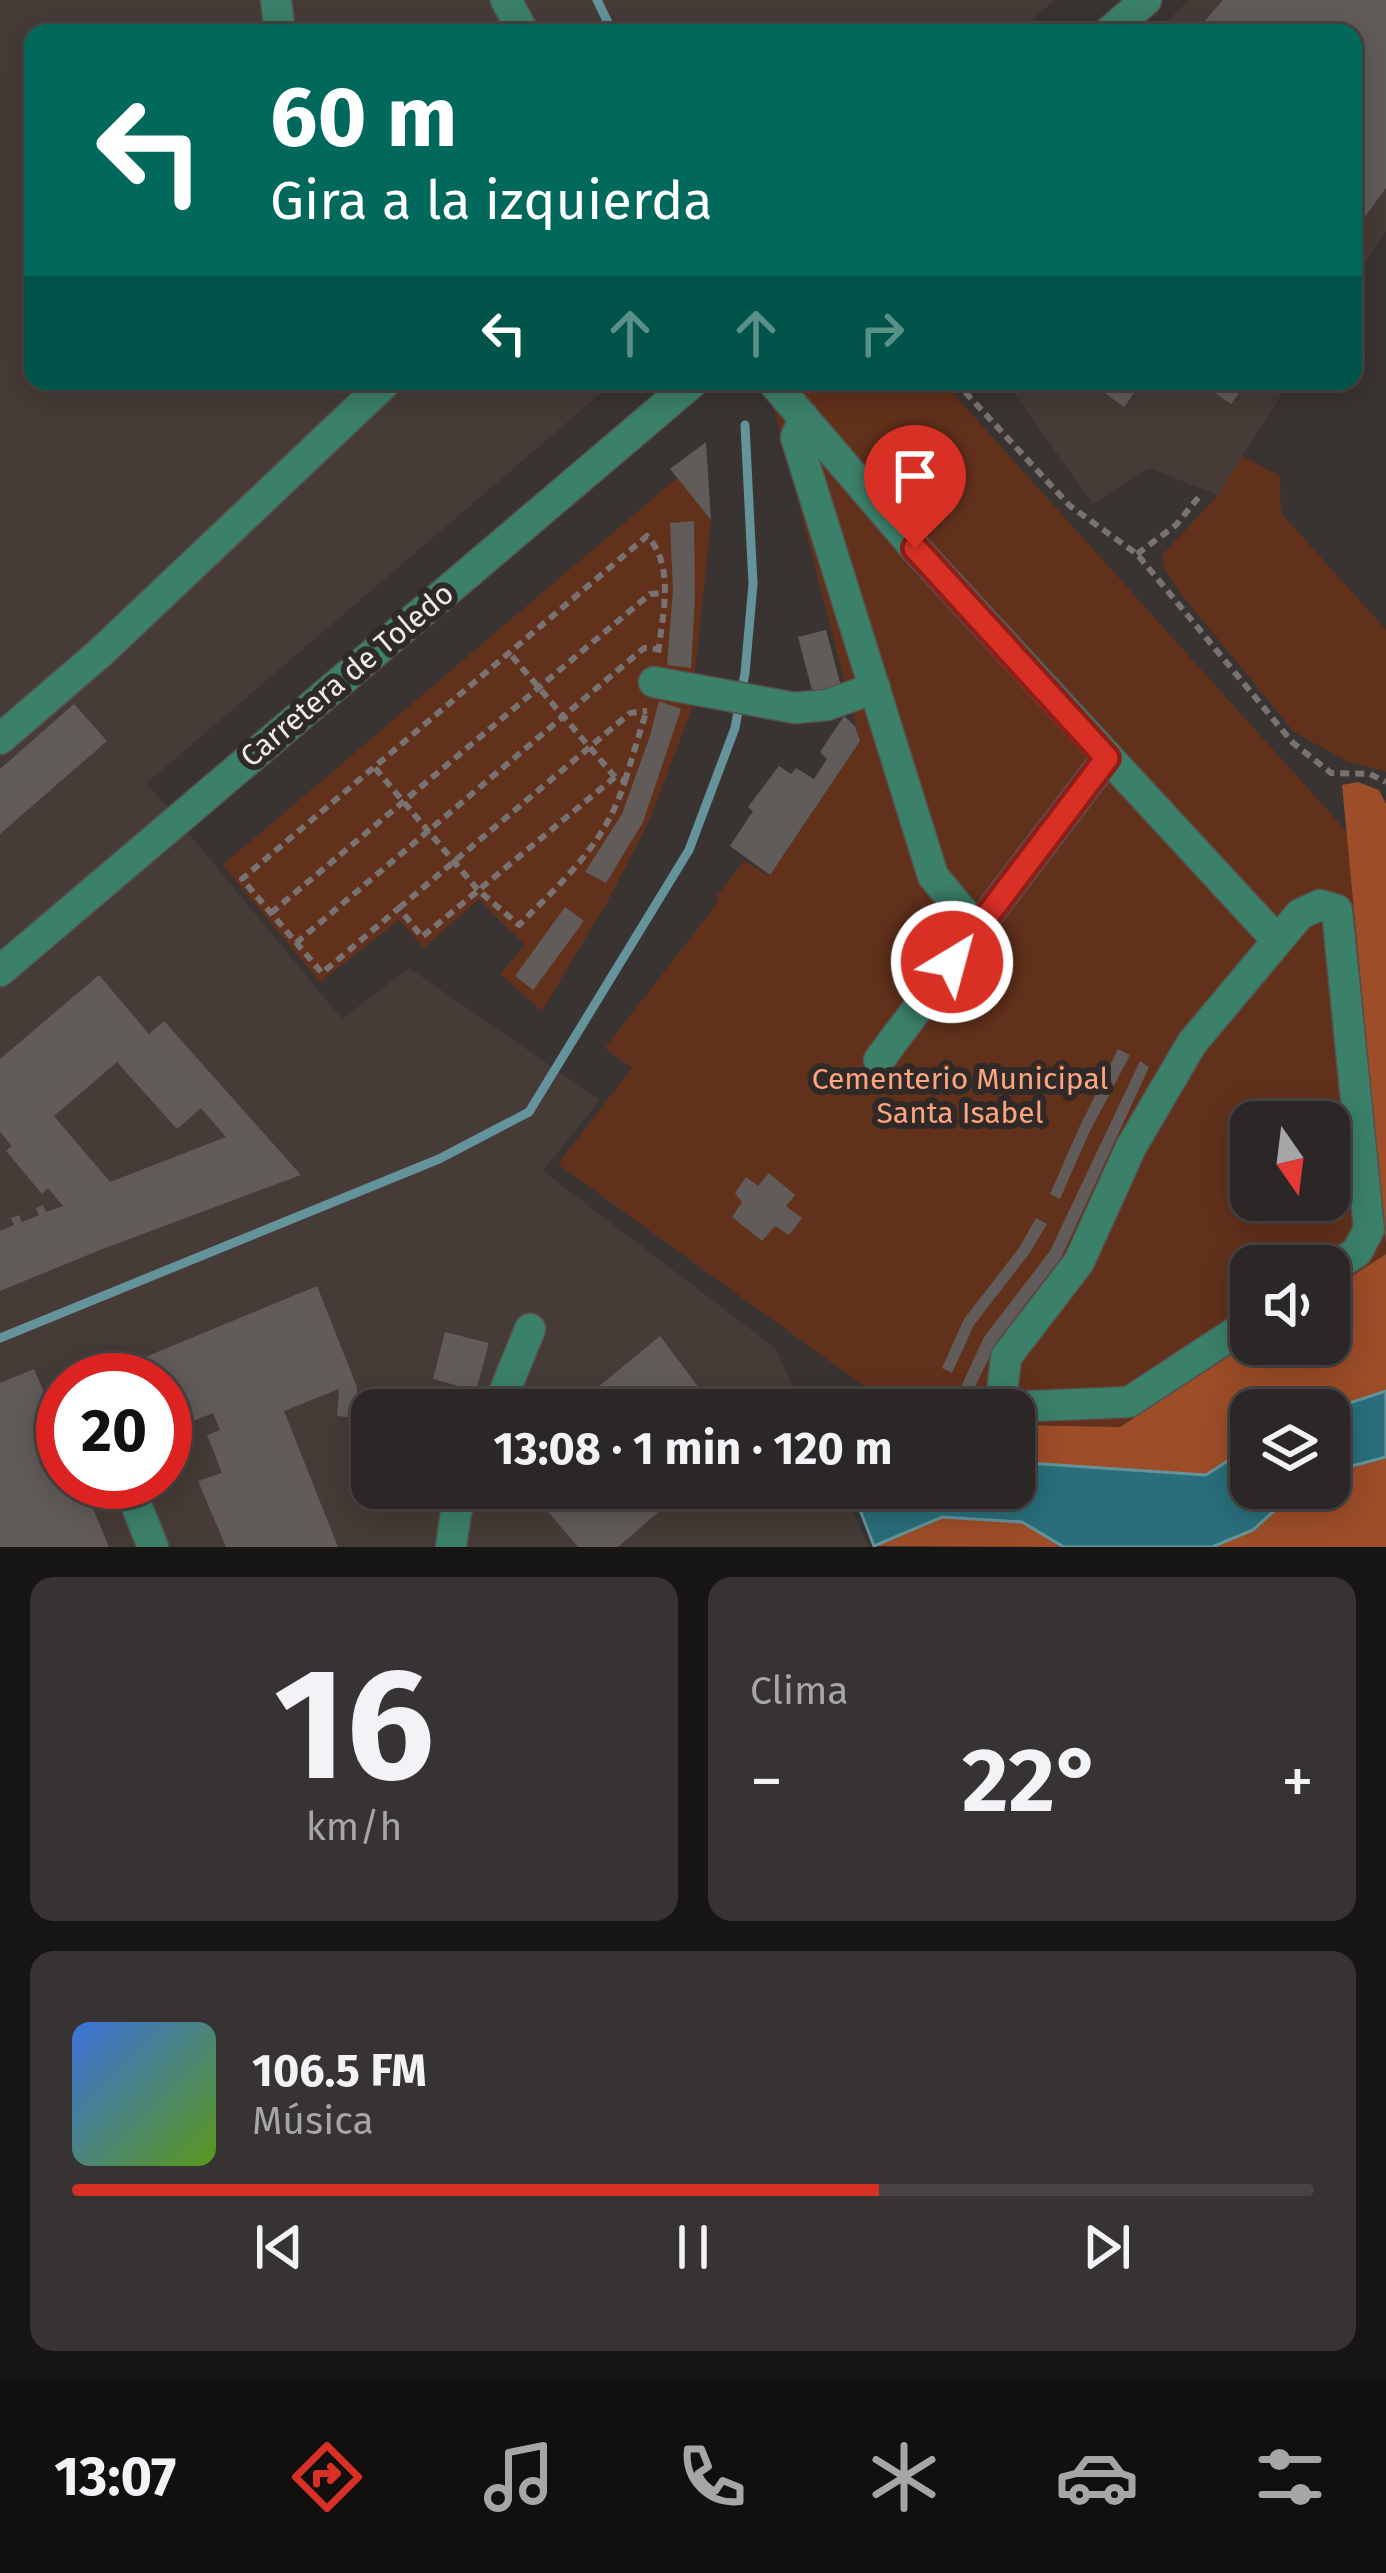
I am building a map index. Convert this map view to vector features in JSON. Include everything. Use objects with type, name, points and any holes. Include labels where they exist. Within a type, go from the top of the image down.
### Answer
[{"type":"street","points":[[1119,24],[1147,0]]},
{"type":"street","points":[[0,739],[100,653],[366,390]]},
{"type":"street","name":"Carretera de Toledo","points":[[0,971],[683,390]]},
{"type":"street","points":[[780,390],[915,548],[1276,940]]},
{"type":"street","points":[[804,418],[796,437],[933,876],[977,929]]},
{"type":"street","points":[[651,697],[724,696],[795,708],[827,705],[875,688]]},
{"type":"street","points":[[878,1060],[1107,758]]},
{"type":"street","points":[[1230,1336],[1129,1402],[1010,1407],[1003,1393],[1006,1357],[1079,1262],[1131,1147],[1192,1043],[1300,914],[1320,905],[1337,910],[1370,1229],[1350,1256]]},
{"type":"street","points":[[506,1389],[530,1329]]},
{"type":"street","points":[[138,1509],[153,1547]]},
{"type":"street","points":[[451,1547],[457,1509]]},
{"type":"path","points":[[963,390],[1070,506],[1137,554],[1312,760],[1331,773],[1370,774],[1386,782]]},
{"type":"path","points":[[1137,554],[1176,525],[1202,493]]},
{"type":"path","points":[[375,768],[454,862],[478,890],[519,925],[565,879],[617,809],[651,697],[659,649],[665,569],[658,548],[647,536],[242,879],[322,973],[454,862],[589,746],[651,697]]},
{"type":"path","points":[[271,913],[650,594],[664,593]]},
{"type":"path","points":[[296,943],[644,649],[659,649]]},
{"type":"path","points":[[511,655],[615,777],[626,782]]},
{"type":"path","points":[[398,908],[422,937],[615,777]]},
{"type":"shaded area","points":[[0,0],[1055,0],[1027,24],[24,24],[24,390],[605,390],[147,783],[342,1019],[409,968],[600,1100],[543,1171],[775,1348],[794,1389],[351,1389],[351,1509],[851,1509],[869,1547],[0,1547]]},
{"type":"shaded area","points":[[1190,0],[1386,0],[1386,231],[1362,269],[1362,24],[1162,24]]},
{"type":"shaded area","points":[[1011,390],[1284,390],[1218,495],[1149,468],[1093,504]]},
{"type":"shaded area","points":[[1358,782],[1379,790],[1386,804],[1386,1244],[1342,785]]},
{"type":"shaded area","points":[[1386,1254],[1386,1391],[1350,1403],[1350,1389],[1230,1389],[1230,1460],[1206,1475],[1035,1463],[1035,1425],[1120,1427],[1230,1356],[1230,1365],[1350,1365],[1350,1277]]},
{"type":"shaded area","points":[[1386,1457],[1386,1547],[1212,1547],[1253,1530],[1276,1509],[1350,1509],[1350,1466]]},
{"type":"shaded area","points":[[942,1517],[1022,1522],[1064,1547],[874,1546]]},
{"type":"green space","name":"Cementerio Municipal Santa Isabel","points":[[950,390],[1347,832],[1386,1254],[1350,1277],[1350,1245],[1230,1245],[1230,1356],[1120,1427],[1035,1425],[1035,1389],[868,1389],[558,1164],[632,1068],[605,1048],[719,901],[716,897],[744,861],[769,876],[860,741],[770,393]]},
{"type":"green space","points":[[1242,456],[1280,476],[1281,513],[1386,630],[1386,772],[1347,761],[1294,732],[1164,568],[1162,555],[1218,495]]},
{"type":"green space","points":[[677,478],[711,520],[691,711],[650,819],[542,1011],[500,974],[525,945],[479,899],[424,948],[399,920],[320,982],[223,865]]},
{"type":"water","points":[[1386,1391],[1386,1457],[1350,1466],[1350,1403]]},
{"type":"water","points":[[1230,1460],[1230,1509],[1276,1509],[1253,1530],[1212,1547],[1064,1547],[1022,1522],[942,1517],[874,1546],[860,1509],[1035,1509],[1035,1463],[1206,1475]]},
{"type":"building","points":[[1223,0],[1386,0],[1386,188],[1362,221],[1362,24],[1202,24]]},
{"type":"building","points":[[1100,390],[1136,390],[1124,407]]},
{"type":"building","points":[[1211,390],[1241,390],[1231,404]]},
{"type":"building","points":[[706,442],[711,520],[670,469]]},
{"type":"building","points":[[694,521],[691,668],[667,665],[673,590],[670,523]]},
{"type":"building","points":[[826,630],[841,686],[813,694],[798,637]]},
{"type":"building","points":[[659,701],[681,709],[643,822],[606,883],[585,872],[622,814]]},
{"type":"building","points":[[74,704],[107,741],[0,834],[0,769]]},
{"type":"building","points":[[844,716],[855,726],[860,741],[770,875],[730,846],[753,811],[748,807],[779,766],[791,774],[796,768],[814,779],[827,759],[820,752]]},
{"type":"building","points":[[565,907],[584,921],[533,990],[515,976]]},
{"type":"building","points":[[99,975],[149,1034],[164,1021],[301,1175],[0,1291],[0,1231],[14,1225],[11,1218],[19,1215],[22,1222],[39,1215],[36,1208],[43,1205],[46,1212],[63,1206],[48,1188],[42,1194],[6,1151],[12,1146],[0,1132],[0,1059]],"holes":[[[117,1062],[177,1129],[201,1108],[226,1137],[110,1182],[54,1116]]]},
{"type":"building","points":[[1118,1049],[1130,1055],[1060,1199],[1050,1194]]},
{"type":"building","points":[[1140,1061],[1149,1067],[1061,1258],[997,1341],[974,1389],[960,1389],[984,1337],[1050,1251]]},
{"type":"building","points":[[769,1173],[795,1195],[786,1206],[802,1218],[789,1235],[775,1226],[762,1241],[732,1217],[742,1202],[735,1193],[746,1177],[758,1186]]},
{"type":"building","points":[[1036,1218],[1047,1224],[1029,1254],[974,1325],[952,1373],[942,1368],[964,1319]]},
{"type":"building","points":[[317,1286],[357,1387],[351,1389],[351,1417],[337,1416],[339,1389],[284,1411],[338,1547],[226,1547],[198,1481],[222,1473],[207,1435],[220,1430],[213,1413],[192,1422],[192,1353],[155,1353]]},
{"type":"building","points":[[445,1332],[489,1343],[477,1389],[433,1379]]},
{"type":"building","points":[[660,1336],[700,1389],[596,1389]]},
{"type":"building","points":[[34,1369],[36,1374],[36,1509],[93,1509],[109,1547],[0,1547],[0,1383]]},
{"type":"building","points":[[546,1509],[662,1509],[618,1547],[578,1547]]},
{"type":"waterway","points":[[597,0],[609,24]]},
{"type":"waterway","points":[[0,1338],[439,1159],[529,1112],[689,850],[735,728],[753,584],[745,425]]},
{"type":"route","points":[[915,548],[1107,758],[952,962]]}]
